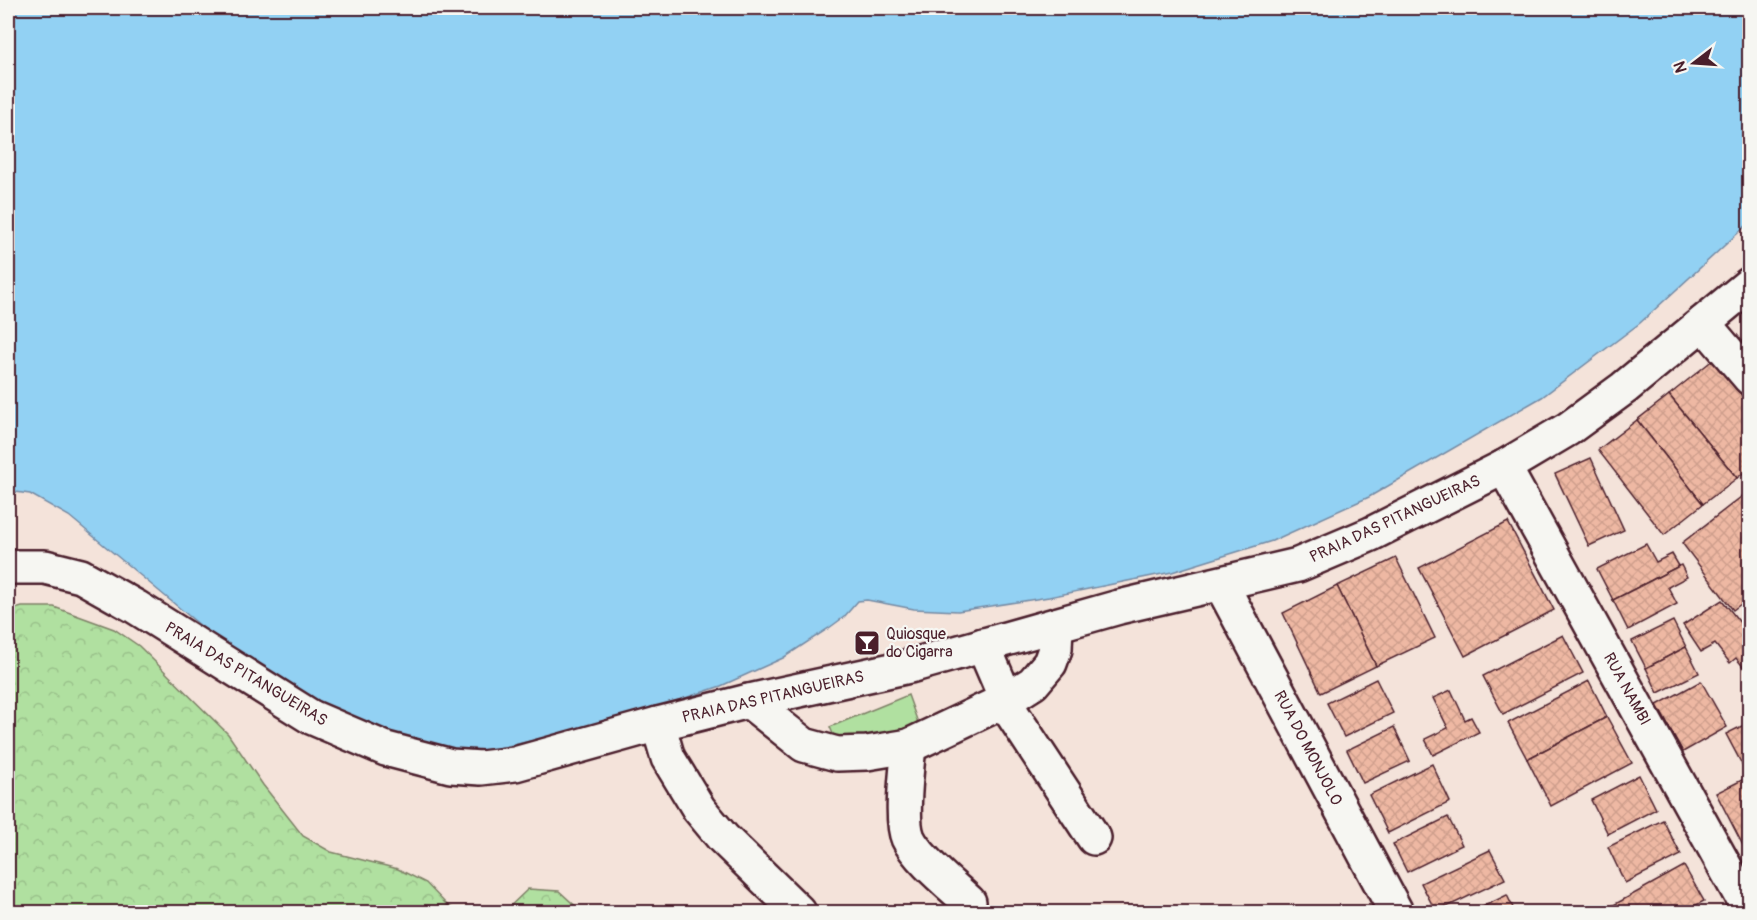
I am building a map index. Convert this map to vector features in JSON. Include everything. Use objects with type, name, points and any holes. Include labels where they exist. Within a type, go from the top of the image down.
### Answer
[{"type":"street","name":"PRAIA DAS PITANGUEIRAS","points":[[8,567],[45,567],[81,576],[136,607],[311,717],[386,749],[452,766],[481,768],[515,764],[658,724],[749,701],[910,666],[1119,608],[1298,565],[1371,534],[1504,467],[1568,429],[1624,388],[1749,284]]},
{"type":"street","points":[[1703,323],[1749,378]]},
{"type":"street","name":"RUA NAMBI","points":[[1504,467],[1749,912]]},
{"type":"street","name":"RUA DO MONJOLO","points":[[1221,584],[1396,912]]},
{"type":"street","points":[[749,701],[804,745],[837,754],[867,753],[909,746],[1006,700],[1033,683],[1050,663],[1055,649],[1056,625]]},
{"type":"street","points":[[983,645],[1013,715],[1094,838]]},
{"type":"street","points":[[658,724],[668,758],[699,809],[723,838],[799,912]]},
{"type":"street","points":[[909,746],[905,817],[908,837],[917,852],[969,902]]},
{"type":"green space","points":[[22,607],[54,607],[114,629],[139,646],[228,734],[263,785],[303,836],[331,852],[398,869],[426,883],[447,905],[458,912],[8,912],[8,611]]},
{"type":"green space","points":[[908,695],[921,731],[845,762],[830,727]]},
{"type":"green space","points":[[528,889],[559,891],[582,912],[504,912]]},
{"type":"water","points":[[8,8],[1749,8],[1749,223],[1640,323],[1542,397],[1369,497],[1272,541],[1172,572],[1049,597],[958,611],[914,609],[867,600],[858,601],[844,617],[783,658],[721,686],[607,724],[481,752],[401,744],[324,714],[225,646],[69,516],[30,494],[8,491]]},
{"type":"building","points":[[1714,359],[1750,406],[1750,468],[1737,478],[1669,395]]},
{"type":"building","points":[[1669,395],[1737,478],[1703,504],[1637,420]]},
{"type":"building","points":[[1637,420],[1703,504],[1664,535],[1598,450]]},
{"type":"building","points":[[1591,458],[1624,530],[1589,546],[1555,474]]},
{"type":"building","points":[[1750,490],[1750,597],[1733,610],[1682,543]]},
{"type":"building","points":[[1508,522],[1554,610],[1465,656],[1419,568]]},
{"type":"building","points":[[1646,544],[1656,562],[1672,554],[1679,566],[1613,600],[1597,569]]},
{"type":"building","points":[[1396,558],[1435,638],[1376,666],[1337,586]]},
{"type":"building","points":[[1681,565],[1687,577],[1668,587],[1677,604],[1628,630],[1613,600]]},
{"type":"building","points":[[1337,586],[1376,666],[1321,693],[1283,613]]},
{"type":"building","points":[[1722,600],[1750,635],[1750,675],[1736,658],[1730,663],[1715,644],[1701,652],[1683,625]]},
{"type":"building","points":[[1673,621],[1686,647],[1646,668],[1632,641]]},
{"type":"building","points":[[1563,635],[1583,673],[1503,714],[1483,676]]},
{"type":"building","points":[[1686,647],[1699,673],[1658,693],[1646,668]]},
{"type":"building","points":[[1376,679],[1393,713],[1344,737],[1327,703]]},
{"type":"building","points":[[1589,681],[1607,717],[1527,759],[1508,723]]},
{"type":"building","points":[[1701,681],[1727,727],[1683,752],[1657,705]]},
{"type":"building","points":[[1451,690],[1465,720],[1471,717],[1479,732],[1433,755],[1425,739],[1448,728],[1433,698]]},
{"type":"building","points":[[1607,717],[1632,763],[1551,806],[1527,759]]},
{"type":"building","points":[[1750,722],[1750,767],[1745,770],[1726,734]]},
{"type":"building","points":[[1394,727],[1410,761],[1363,783],[1347,750]]},
{"type":"building","points":[[1432,764],[1450,802],[1388,833],[1369,795]]},
{"type":"building","points":[[1639,775],[1656,809],[1608,834],[1591,800]]},
{"type":"building","points":[[1750,776],[1750,859],[1716,793]]},
{"type":"building","points":[[1448,817],[1462,845],[1407,872],[1393,844]]},
{"type":"building","points":[[1663,820],[1681,855],[1625,883],[1608,847]]},
{"type":"building","points":[[1490,850],[1505,879],[1436,912],[1421,883]]},
{"type":"building","points":[[1684,866],[1704,901],[1683,912],[1601,912]]},
{"type":"building","points":[[1507,895],[1515,912],[1472,912]]},
{"type":"place","name":"Quiosque do Cigarra","points":[[867,643]]}]
